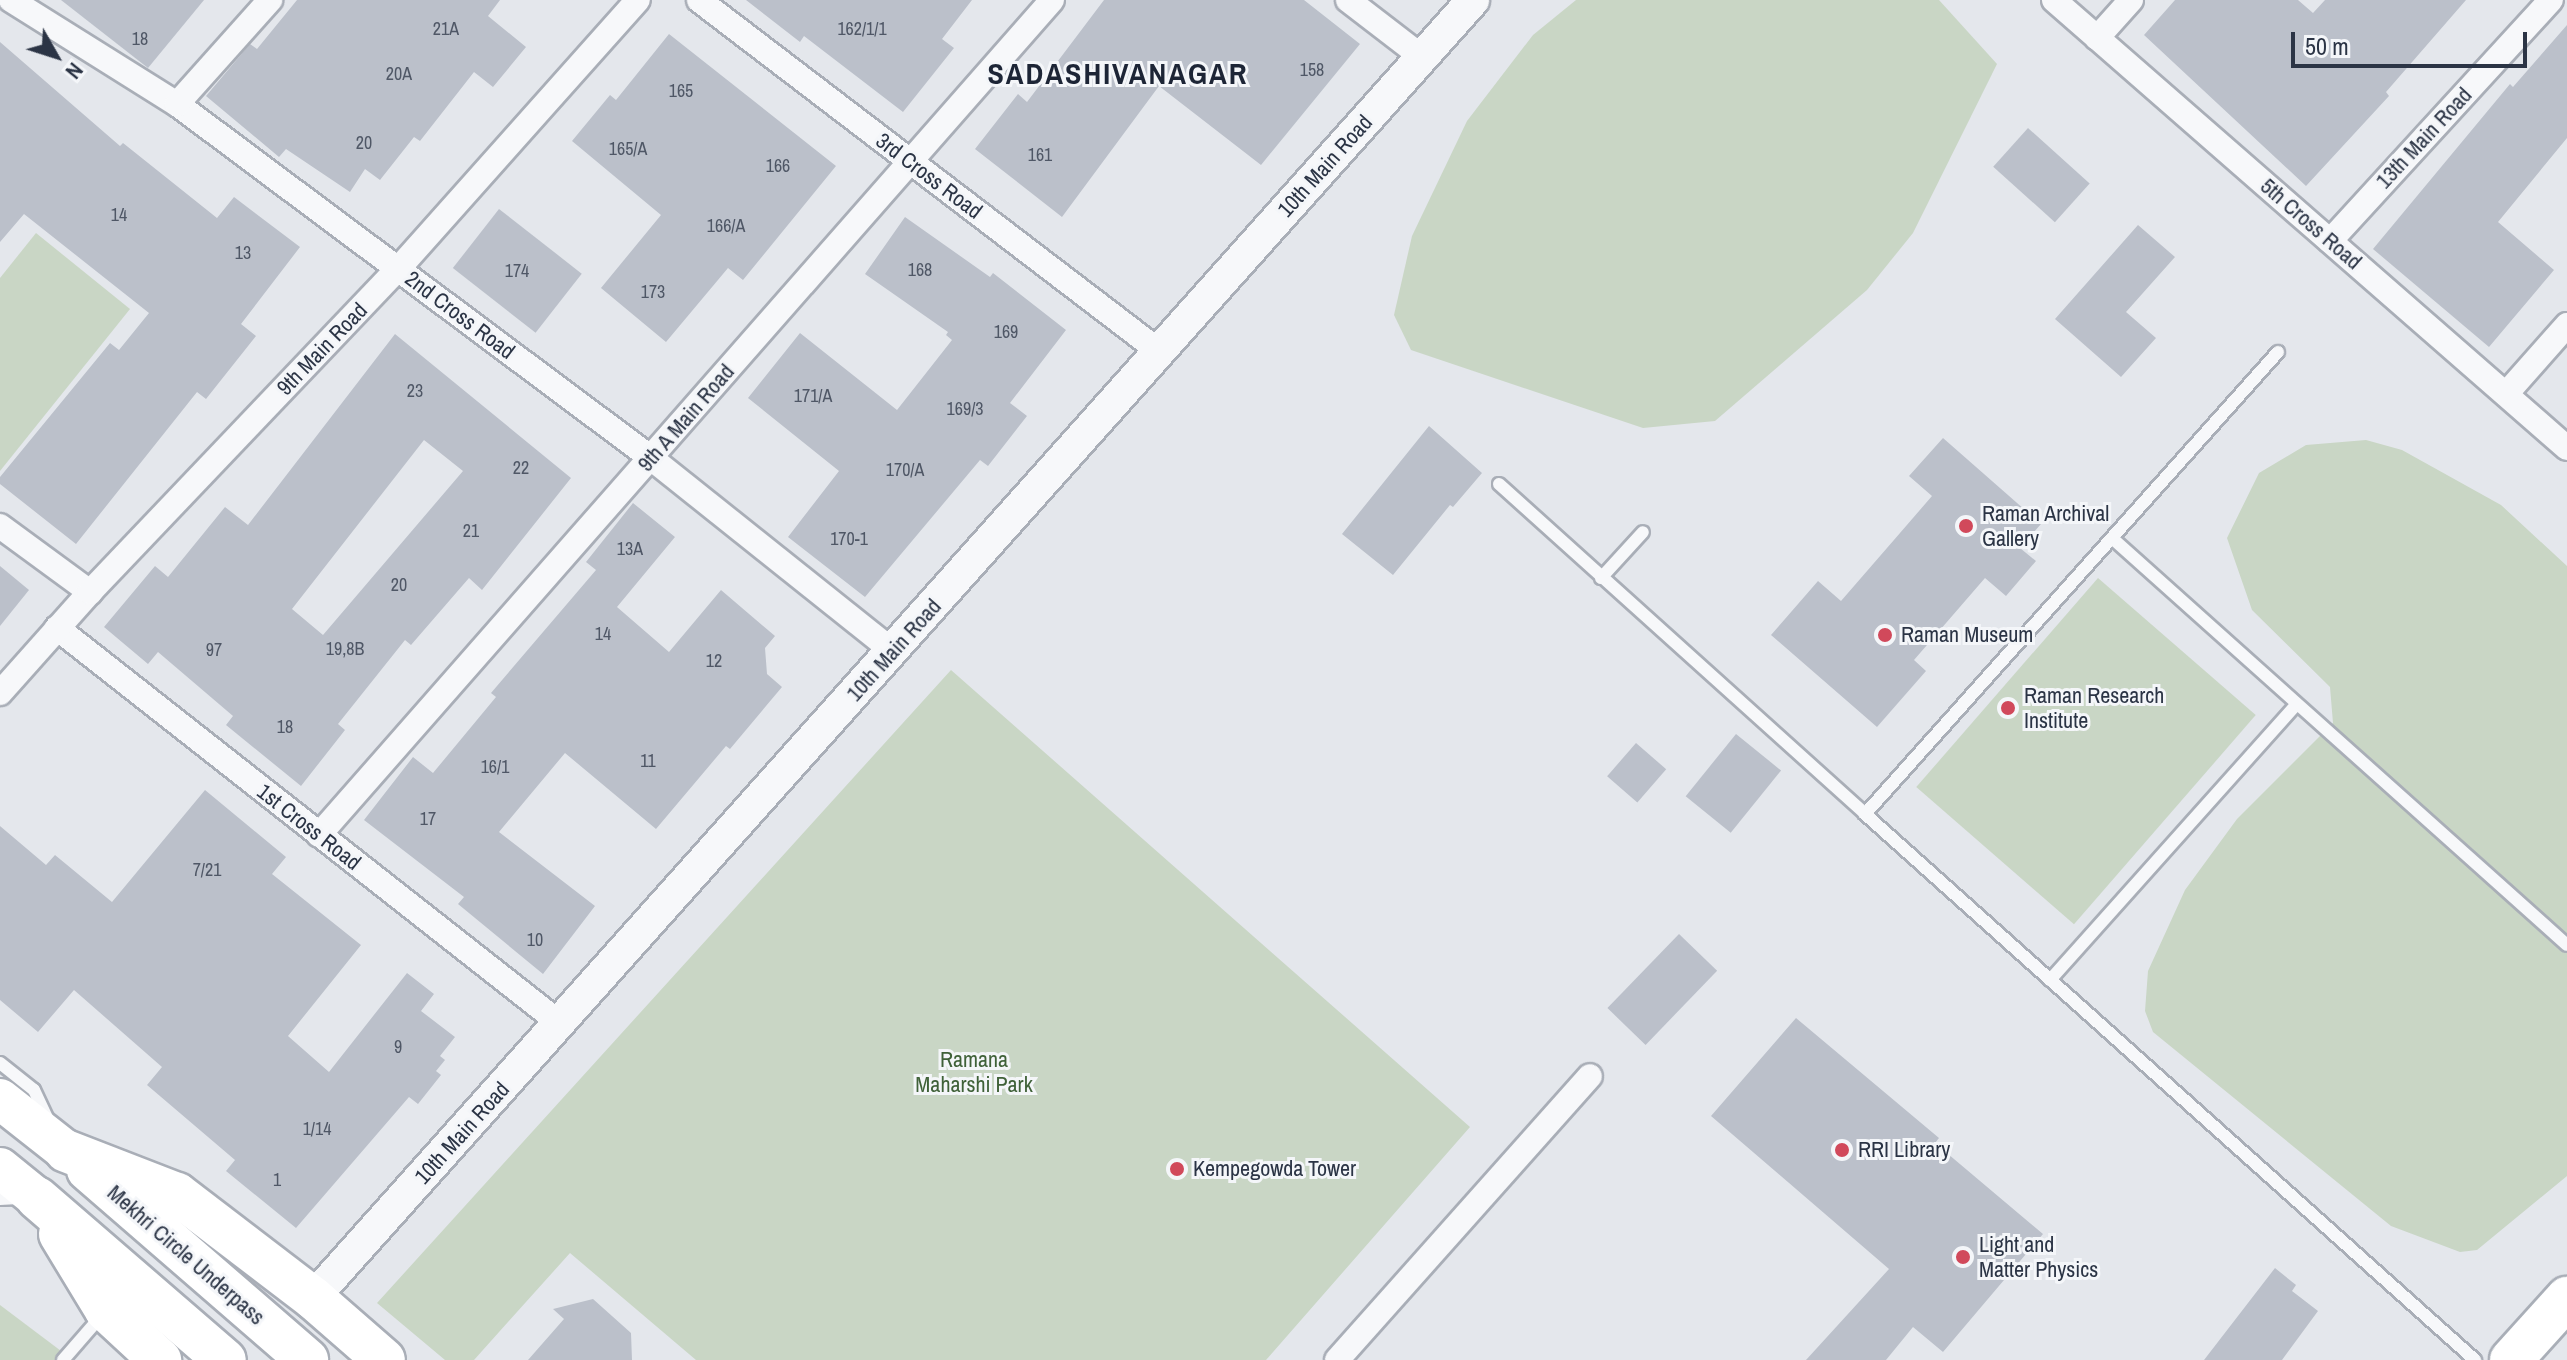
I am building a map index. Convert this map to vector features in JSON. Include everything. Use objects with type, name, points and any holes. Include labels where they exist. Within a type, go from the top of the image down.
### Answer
[{"type":"highway","points":[[62,1149],[177,1194],[313,1298],[384,1360]]},
{"type":"highway","name":"Mekhri Circle Underpass","points":[[62,1149],[307,1360]]},
{"type":"highway","points":[[19,1198],[106,1310],[160,1360]]},
{"type":"highway","points":[[19,1198],[225,1360]]},
{"type":"highway","points":[[2511,1360],[2567,1298]]},
{"type":"main road","points":[[0,1099],[62,1149]]},
{"type":"main road","points":[[0,1168],[19,1198]]},
{"type":"street","name":"2nd Cross Road","points":[[11,0],[177,104],[651,458],[893,651]]},
{"type":"street","points":[[177,104],[270,0]]},
{"type":"street","name":"9th Main Road","points":[[0,693],[90,592],[399,268],[638,0]]},
{"type":"street","name":"3rd Cross Road","points":[[699,0],[1160,352]]},
{"type":"street","name":"9th A Main Road","points":[[319,835],[1052,0]]},
{"type":"street","points":[[1348,0],[1422,57]]},
{"type":"street","name":"10th Main Road","points":[[313,1298],[1473,0]]},
{"type":"street","name":"5th Cross Road","points":[[2054,0],[2567,448]]},
{"type":"street","points":[[2097,38],[2131,0]]},
{"type":"street","name":"13th Main Road","points":[[2330,241],[2551,0]]},
{"type":"street","points":[[2506,394],[2567,325]]},
{"type":"street","points":[[0,526],[90,592]]},
{"type":"street","name":"1st Cross Road","points":[[57,628],[561,1024]]},
{"type":"street","points":[[1337,1360],[1590,1076]]},
{"type":"lane","points":[[1865,814],[2278,352]]},
{"type":"lane","points":[[1499,484],[2475,1360]]},
{"type":"lane","points":[[1601,578],[1643,532]]},
{"type":"lane","points":[[2112,538],[2567,945]]},
{"type":"lane","points":[[2050,980],[2297,704]]},
{"type":"lane","points":[[0,1063],[34,1090],[62,1149]]},
{"type":"lane","points":[[63,1360],[106,1310]]},
{"type":"green space","points":[[1576,0],[1939,0],[1997,64],[1913,233],[1867,290],[1715,421],[1643,428],[1411,350],[1394,315],[1412,236],[1467,121],[1533,35]]},
{"type":"green space","points":[[36,233],[130,309],[0,471],[0,278]]},
{"type":"green space","points":[[2366,440],[2402,450],[2501,505],[2567,566],[2567,1176],[2477,1250],[2460,1252],[2391,1226],[2153,1032],[2145,1011],[2148,971],[2185,890],[2237,819],[2333,723],[2330,687],[2252,610],[2227,538],[2259,473],[2306,445]]},
{"type":"green space","points":[[2098,578],[2256,715],[2074,924],[1916,787]]},
{"type":"green space","name":"Ramana Maharshi Park","points":[[951,670],[1470,1127],[1266,1360],[696,1360],[570,1253],[474,1360],[445,1360],[377,1303]]},
{"type":"green space","points":[[0,1305],[73,1360],[0,1360]]},
{"type":"building","points":[[61,0],[204,0],[148,68]]},
{"type":"building","points":[[297,0],[500,0],[488,16],[526,47],[493,87],[474,72],[420,141],[414,137],[380,180],[365,169],[350,192],[286,149],[279,157],[206,96],[250,44],[257,49]]},
{"type":"building","points":[[746,0],[972,0],[942,39],[954,48],[903,112],[804,36],[800,42]]},
{"type":"building","points":[[1104,0],[1304,0],[1360,44],[1261,165],[1159,86],[1062,217],[975,149],[1018,94],[1027,102]]},
{"type":"building","points":[[2175,0],[2298,0],[2313,13],[2325,0],[2466,0],[2386,92],[2389,96],[2306,186],[2144,35]]},
{"type":"building","points":[[2567,25],[2567,138],[2498,222],[2554,270],[2489,347],[2373,249],[2510,84],[2513,87]]},
{"type":"building","points":[[669,34],[836,166],[743,280],[728,268],[666,342],[601,288],[661,215],[572,141],[610,95],[616,100]]},
{"type":"building","points":[[0,42],[120,146],[123,143],[217,218],[234,197],[300,247],[241,324],[256,336],[206,399],[197,392],[76,544],[0,484],[0,477],[110,343],[119,350],[149,313],[24,214],[0,242]]},
{"type":"building","points":[[2028,128],[2090,184],[2055,222],[1993,167]]},
{"type":"building","points":[[499,209],[582,274],[536,333],[453,268]]},
{"type":"building","points":[[905,217],[990,277],[993,273],[1066,330],[1010,403],[1027,416],[988,466],[980,460],[865,597],[788,537],[839,471],[748,398],[800,333],[897,410],[952,340],[946,335],[948,332],[865,274]]},
{"type":"building","points":[[2138,225],[2175,257],[2126,312],[2156,338],[2121,377],[2055,319]]},
{"type":"building","points":[[395,334],[571,478],[482,590],[469,578],[411,645],[405,640],[338,724],[345,730],[301,786],[226,725],[233,716],[158,652],[148,664],[104,627],[155,566],[168,577],[225,507],[248,525]],"holes":[[[424,440],[463,471],[323,635],[292,609]]]},
{"type":"building","points":[[1429,426],[1482,473],[1453,507],[1450,505],[1393,575],[1342,534]]},
{"type":"building","points":[[1943,438],[2041,524],[2020,548],[2036,561],[2006,596],[1985,578],[1914,660],[1926,671],[1877,727],[1771,635],[1818,581],[1841,601],[1932,496],[1909,476]]},
{"type":"building","points":[[633,503],[675,537],[617,607],[669,652],[721,590],[775,636],[765,648],[767,674],[782,687],[730,749],[726,746],[656,829],[565,753],[499,832],[595,906],[543,974],[458,904],[464,897],[364,820],[413,757],[433,773],[496,697],[491,693],[596,570],[586,562]]},
{"type":"building","points":[[0,566],[29,590],[0,626]]},
{"type":"building","points":[[1736,734],[1781,771],[1731,833],[1686,796]]},
{"type":"building","points":[[1636,743],[1666,769],[1637,802],[1607,776]]},
{"type":"building","points":[[205,790],[286,857],[272,874],[361,945],[288,1036],[329,1072],[407,973],[434,994],[421,1011],[455,1037],[440,1056],[445,1060],[436,1071],[441,1075],[418,1104],[409,1097],[296,1228],[226,1171],[235,1160],[147,1085],[162,1067],[74,990],[38,1032],[0,1000],[0,826],[46,865],[55,855],[112,902]]},
{"type":"building","points":[[1679,934],[1717,971],[1646,1045],[1607,1008]]},
{"type":"building","points":[[1796,1018],[1939,1138],[1935,1143],[2043,1234],[1943,1352],[1913,1327],[1886,1360],[1806,1360],[1889,1269],[1711,1116]]},
{"type":"building","points":[[2275,1268],[2296,1285],[2292,1291],[2318,1311],[2282,1360],[2204,1360]]},
{"type":"building","points":[[593,1299],[631,1333],[632,1360],[528,1360],[564,1319],[553,1309]]},
{"type":"place","name":"Raman Archival Gallery","points":[[1966,526]]},
{"type":"place","name":"Raman Museum","points":[[1885,635]]},
{"type":"place","name":"Raman Research Institute","points":[[2008,708]]},
{"type":"place","name":"RRI Library","points":[[1842,1150]]},
{"type":"place","name":"Kempegowda Tower","points":[[1177,1169]]},
{"type":"place","name":"Light and Matter Physics","points":[[1963,1257]]},
{"type":"district","name":"SADASHIVANAGAR","points":[[1118,73]]}]
